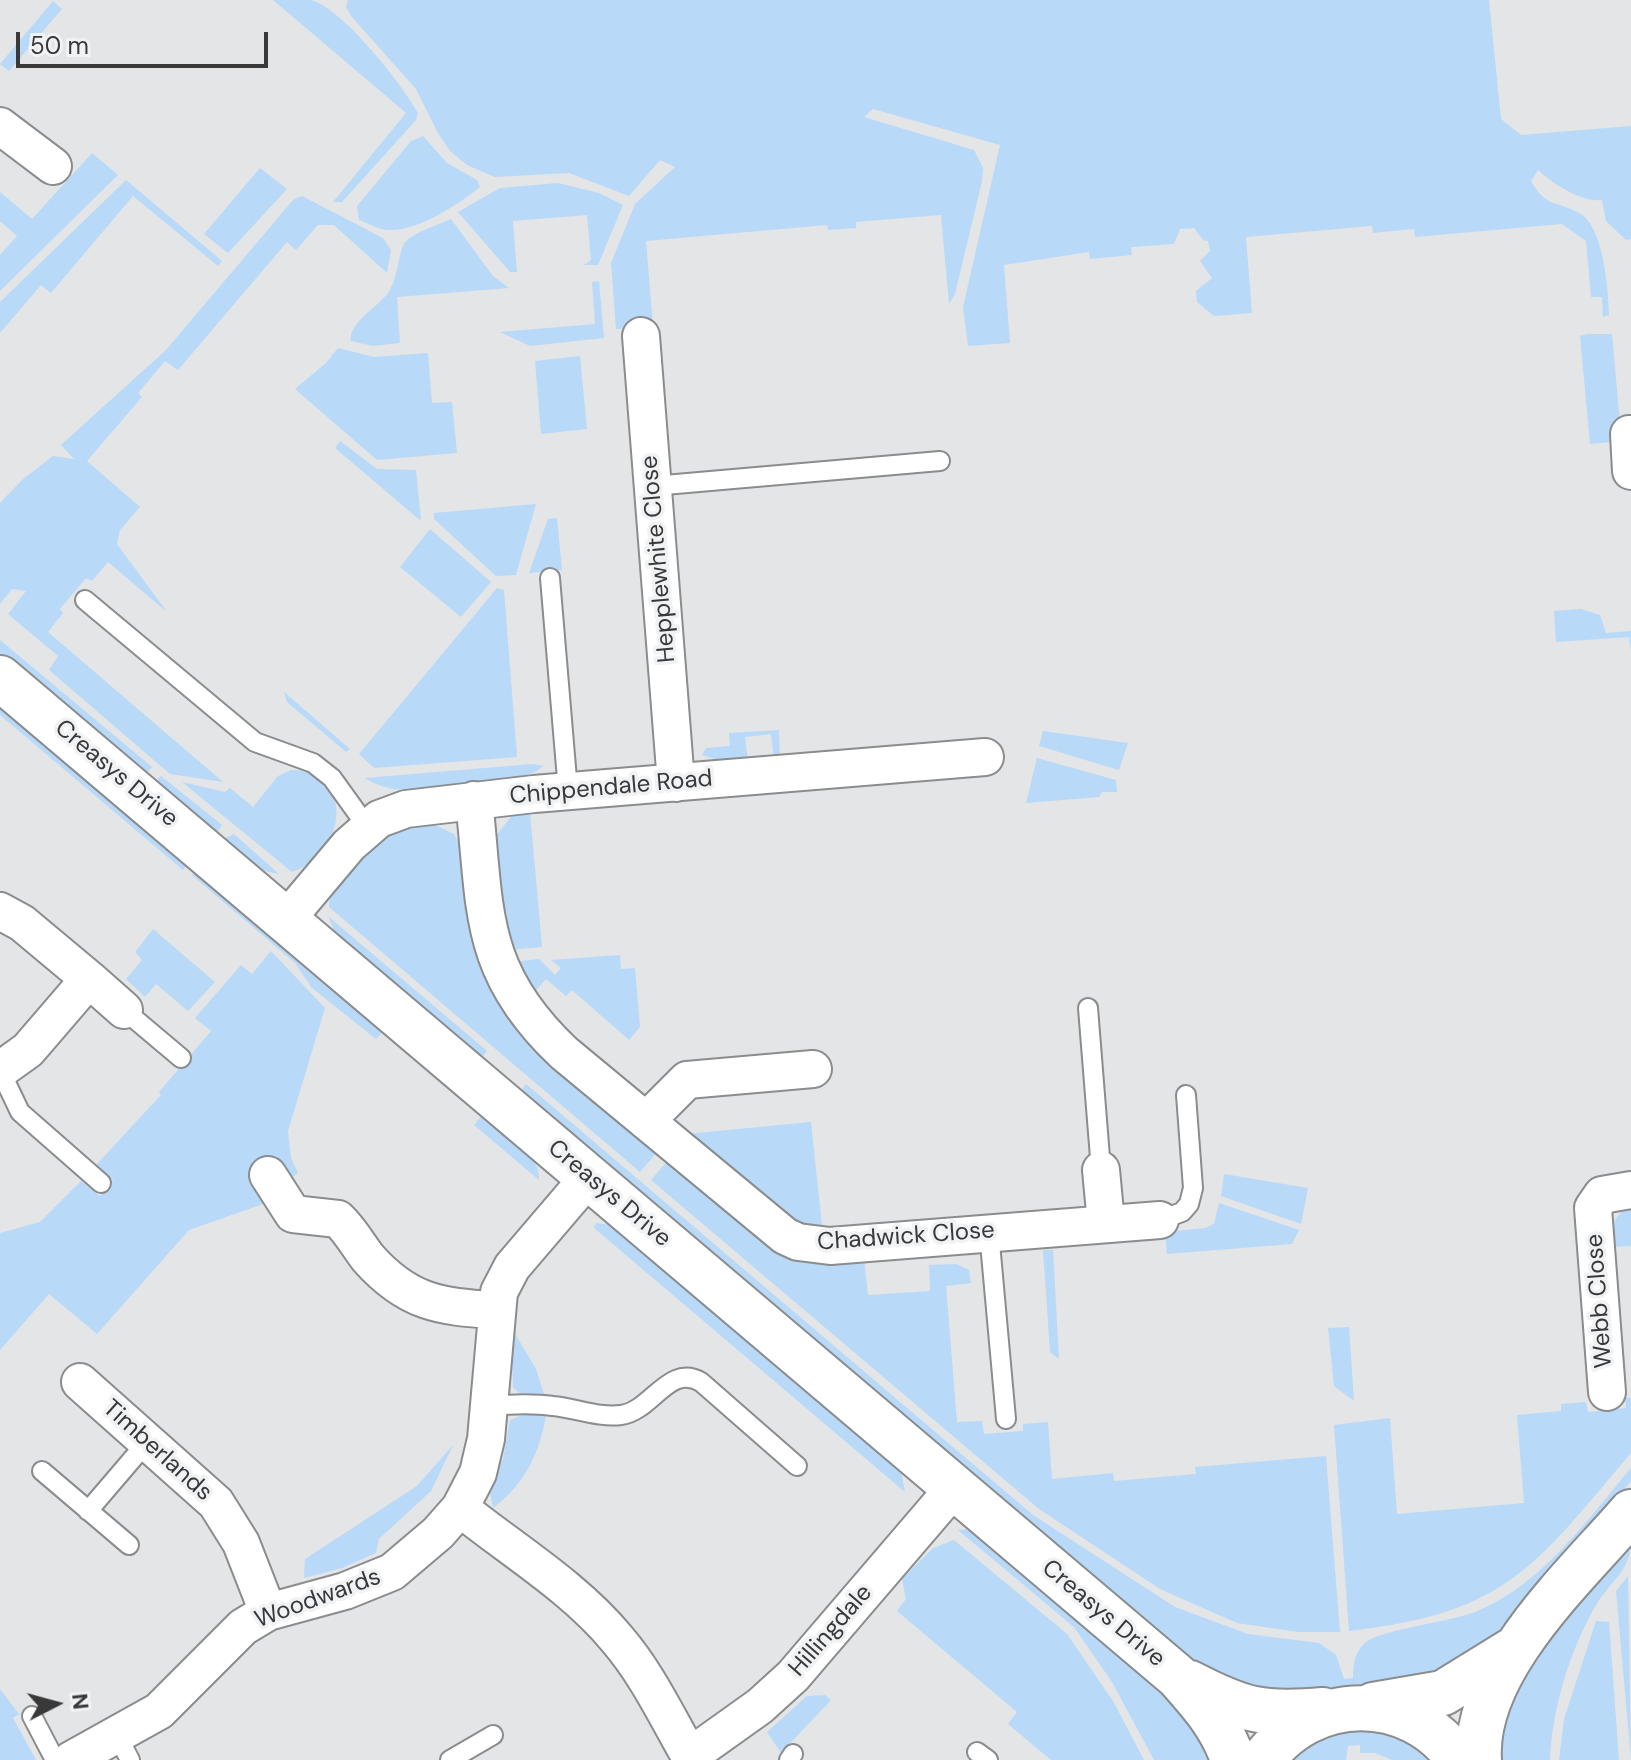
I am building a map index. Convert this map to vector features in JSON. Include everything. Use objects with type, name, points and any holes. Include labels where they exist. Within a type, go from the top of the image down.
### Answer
[{"type":"street","points":[[0,126],[53,166]]},
{"type":"street","name":"Hepplewhite Close","points":[[641,336],[676,783]]},
{"type":"street","points":[[1629,434],[1631,471]]},
{"type":"street","name":"Creasys Drive","points":[[0,678],[1178,1677],[1224,1735],[1233,1760]]},
{"type":"street","name":"Chippendale Road","points":[[285,921],[327,867],[368,828],[379,819],[406,809],[568,791],[985,757]]},
{"type":"street","name":"Chadwick Close","points":[[474,800],[489,933],[502,973],[538,1028],[763,1220],[798,1242],[830,1246],[1160,1220]]},
{"type":"street","points":[[0,911],[22,923],[124,1010]]},
{"type":"street","points":[[0,1070],[28,1050],[89,979]]},
{"type":"street","points":[[646,1121],[687,1080],[813,1069]]},
{"type":"street","points":[[1101,1170],[1106,1223]]},
{"type":"street","points":[[268,1175],[293,1214],[338,1219],[377,1268],[408,1292],[440,1307],[495,1310]]},
{"type":"street","name":"Woodwards","points":[[71,1760],[124,1748],[243,1627],[268,1612],[334,1595],[392,1572],[438,1533],[460,1508],[478,1473],[490,1406],[495,1310],[499,1292],[512,1267],[588,1178]]},
{"type":"street","name":"Webb Close","points":[[1607,1392],[1593,1208],[1602,1195],[1631,1190]]},
{"type":"street","name":"Timberlands","points":[[80,1382],[205,1492],[223,1512],[247,1556],[268,1612]]},
{"type":"street","name":"Hillingdale","points":[[460,1508],[553,1580],[617,1638],[647,1680],[691,1758],[760,1706],[793,1676],[954,1488]]},
{"type":"street","points":[[1479,1760],[1477,1735],[1484,1709],[1515,1649],[1631,1512]]},
{"type":"street","points":[[1263,1760],[1275,1744],[1304,1720],[1348,1708],[1443,1693],[1515,1649]]},
{"type":"street","name":"Creasys Drive","points":[[1178,1677],[1232,1705],[1251,1710],[1273,1714],[1348,1708]]},
{"type":"street","points":[[1348,1708],[1400,1716],[1421,1725],[1459,1760]]},
{"type":"lane","points":[[653,486],[940,461]]},
{"type":"lane","points":[[550,578],[568,791]]},
{"type":"lane","points":[[85,600],[255,742],[268,749],[299,755],[323,770],[344,793],[368,828]]},
{"type":"lane","points":[[1088,1008],[1101,1170]]},
{"type":"lane","points":[[124,1010],[181,1058]]},
{"type":"lane","points":[[0,1070],[16,1105],[30,1123],[101,1183]]},
{"type":"lane","points":[[1160,1220],[1182,1212],[1192,1196],[1186,1095]]},
{"type":"lane","points":[[989,1232],[1006,1419]]},
{"type":"lane","points":[[490,1406],[552,1406],[622,1415],[640,1409],[672,1380],[686,1376],[701,1382],[797,1466]]},
{"type":"lane","points":[[88,1511],[147,1442]]},
{"type":"lane","points":[[42,1471],[129,1545]]},
{"type":"lane","points":[[32,1716],[55,1760]]},
{"type":"lane","points":[[450,1760],[493,1735]]},
{"type":"shaded area","points":[[273,0],[311,0],[339,17],[399,84],[418,113],[416,120],[342,202],[333,202],[406,113]]},
{"type":"shaded area","points":[[348,0],[1489,0],[1501,119],[1521,135],[1631,126],[1631,239],[1626,240],[1606,221],[1602,200],[1577,195],[1538,170],[1531,181],[1542,196],[1581,214],[1595,233],[1603,261],[1609,315],[1603,317],[1602,297],[1591,297],[1586,241],[1562,224],[1415,237],[1414,229],[1373,233],[1372,226],[1246,237],[1252,313],[1214,316],[1197,302],[1196,291],[1212,278],[1200,261],[1210,251],[1208,241],[1203,240],[1194,228],[1180,229],[1174,244],[1131,247],[1132,255],[1090,259],[1089,252],[1004,265],[1010,343],[968,346],[963,307],[1000,145],[873,109],[864,117],[974,150],[983,168],[955,294],[949,304],[941,215],[856,222],[856,228],[828,230],[827,225],[646,241],[653,326],[616,329],[611,263],[635,204],[675,167],[660,160],[629,196],[569,173],[495,177],[467,165],[450,151],[416,89],[351,16],[346,7]]},
{"type":"shaded area","points":[[53,1],[62,9],[9,71],[0,64]]},
{"type":"shaded area","points":[[423,136],[447,163],[477,180],[480,187],[449,209],[413,226],[385,230],[359,220],[357,206],[411,141]]},
{"type":"shaded area","points":[[92,153],[118,175],[0,291],[0,255],[17,236],[0,221],[0,192],[32,219]]},
{"type":"shaded area","points":[[260,168],[287,189],[228,253],[204,234]]},
{"type":"shaded area","points":[[126,180],[222,261],[218,266],[133,196],[51,293],[41,285],[0,333],[0,302]]},
{"type":"shaded area","points":[[558,183],[599,193],[623,205],[598,265],[584,265],[591,260],[587,215],[513,221],[517,272],[510,272],[458,212],[500,188]]},
{"type":"shaded area","points":[[302,196],[383,238],[391,250],[387,273],[334,225],[318,225],[296,250],[287,242],[178,370],[165,361],[138,393],[142,397],[87,461],[140,507],[120,530],[117,544],[167,612],[108,562],[92,581],[86,578],[60,609],[63,613],[48,632],[223,782],[170,774],[49,670],[58,656],[8,614],[26,591],[12,589],[0,604],[0,503],[22,480],[53,456],[74,459],[61,445],[166,350],[293,200]]},
{"type":"shaded area","points":[[451,219],[493,276],[509,288],[397,297],[400,343],[373,346],[351,341],[354,328],[392,286],[406,241]]},
{"type":"shaded area","points":[[599,281],[604,338],[530,346],[500,332],[595,324],[592,282]]},
{"type":"shaded area","points":[[1612,334],[1620,423],[1613,442],[1590,444],[1580,336]]},
{"type":"shaded area","points":[[338,348],[374,357],[428,353],[432,403],[452,402],[457,453],[377,460],[295,389],[326,363]]},
{"type":"shaded area","points":[[580,356],[587,429],[541,434],[535,361]]},
{"type":"shaded area","points":[[340,441],[377,469],[416,470],[421,521],[335,448]]},
{"type":"shaded area","points":[[536,504],[516,575],[496,576],[434,519],[434,513]]},
{"type":"shaded area","points":[[557,518],[562,570],[529,573],[548,519]]},
{"type":"shaded area","points":[[430,529],[491,582],[461,617],[400,567]]},
{"type":"shaded area","points":[[497,588],[504,590],[517,757],[374,768],[359,754]]},
{"type":"shaded area","points":[[1581,609],[1600,615],[1606,633],[1631,631],[1631,650],[1629,637],[1556,642],[1554,611]]},
{"type":"shaded area","points":[[0,640],[152,767],[144,776],[0,653]]},
{"type":"shaded area","points":[[284,692],[350,749],[346,752],[287,702]]},
{"type":"shaded area","points":[[0,702],[189,862],[183,870],[0,715]]},
{"type":"shaded area","points":[[779,730],[780,759],[774,760],[771,734],[745,737],[748,762],[726,763],[702,755],[706,748],[730,746],[729,733]]},
{"type":"shaded area","points":[[1043,731],[1128,743],[1119,770],[1039,746]]},
{"type":"shaded area","points":[[1037,758],[1116,780],[1117,792],[1102,792],[1099,797],[1026,803]]},
{"type":"shaded area","points":[[533,764],[543,766],[533,773],[496,783],[449,788],[394,789],[365,778]]},
{"type":"shaded area","points":[[291,770],[311,774],[325,783],[334,797],[336,814],[334,831],[325,848],[311,862],[292,872],[182,782],[225,792],[230,788],[253,807],[278,776]]},
{"type":"shaded area","points":[[161,776],[222,825],[216,834],[155,782]]},
{"type":"shaded area","points":[[530,812],[542,947],[509,950],[502,925],[495,837],[511,817]]},
{"type":"shaded area","points":[[427,821],[454,834],[461,847],[467,915],[485,969],[659,1150],[640,1172],[329,907],[330,895],[341,873],[359,853],[394,829]]},
{"type":"shaded area","points":[[234,834],[279,874],[260,870],[227,843],[225,838]]},
{"type":"shaded area","points":[[197,868],[385,1029],[376,1039],[312,988],[295,963],[192,875]]},
{"type":"shaded area","points":[[329,917],[487,1051],[481,1059],[335,934]]},
{"type":"shaded area","points":[[153,929],[215,982],[188,1011],[156,984],[145,997],[126,979],[142,960],[135,952]]},
{"type":"shaded area","points":[[271,951],[325,1008],[288,1131],[291,1158],[298,1173],[290,1179],[277,1157],[249,1172],[266,1203],[189,1230],[97,1334],[49,1294],[0,1350],[0,1233],[40,1222],[81,1181],[100,1196],[113,1180],[96,1165],[161,1095],[159,1092],[211,1031],[195,1018],[241,965],[252,974]]},
{"type":"shaded area","points":[[620,955],[621,969],[635,968],[640,1027],[629,1040],[572,990],[566,996],[546,979],[531,996],[512,962],[539,959],[555,975],[561,968],[551,960]]},
{"type":"shaded area","points":[[526,1084],[1033,1515],[1175,1607],[1248,1634],[1319,1643],[1336,1655],[1344,1679],[1353,1678],[1356,1656],[1371,1639],[1475,1612],[1521,1586],[1580,1530],[1631,1468],[1631,1481],[1500,1637],[1443,1680],[1280,1697],[1201,1671],[520,1092]]},
{"type":"shaded area","points":[[484,1113],[527,1151],[534,1160],[539,1180],[474,1125]]},
{"type":"shaded area","points":[[811,1122],[822,1226],[802,1224],[686,1134]]},
{"type":"shaded area","points":[[670,1158],[864,1258],[868,1295],[930,1291],[929,1265],[956,1264],[969,1270],[971,1283],[946,1286],[957,1422],[982,1421],[984,1434],[1023,1431],[1023,1424],[1048,1422],[1052,1479],[1113,1473],[1114,1481],[1196,1474],[1195,1467],[1326,1456],[1340,1632],[1298,1632],[1237,1623],[1160,1589],[1039,1509],[651,1180]]},
{"type":"shaded area","points":[[1224,1174],[1308,1188],[1301,1224],[1221,1196]]},
{"type":"shaded area","points":[[1219,1203],[1299,1230],[1292,1244],[1167,1254],[1165,1232],[1205,1228],[1214,1224]]},
{"type":"shaded area","points":[[1631,1208],[1631,1246],[1612,1247],[1616,1218]]},
{"type":"shaded area","points":[[596,1223],[611,1225],[901,1470],[905,1492],[594,1228]]},
{"type":"shaded area","points":[[1043,1250],[1053,1250],[1059,1359],[1050,1352]]},
{"type":"shaded area","points":[[511,1327],[536,1369],[544,1394],[519,1393],[513,1387]]},
{"type":"shaded area","points":[[1349,1327],[1354,1401],[1334,1386],[1328,1328]]},
{"type":"shaded area","points":[[1625,1398],[1631,1398],[1631,1453],[1541,1555],[1513,1578],[1482,1597],[1446,1612],[1403,1623],[1349,1631],[1334,1425],[1390,1418],[1397,1514],[1524,1503],[1517,1415],[1561,1411],[1561,1404],[1586,1402],[1588,1412],[1626,1408]]},
{"type":"shaded area","points":[[525,1414],[546,1415],[540,1442],[522,1478],[493,1508],[489,1487],[503,1459],[510,1420]]},
{"type":"shaded area","points":[[453,1445],[431,1491],[379,1539],[376,1553],[342,1568],[304,1578],[305,1559],[417,1486]]},
{"type":"shaded area","points":[[971,1529],[1185,1704],[1216,1760],[1154,1760],[1112,1682],[1074,1627],[958,1530]]},
{"type":"shaded area","points":[[954,1540],[1067,1634],[1113,1701],[1144,1760],[1051,1760],[1008,1724],[1017,1712],[897,1611],[906,1599],[902,1579],[933,1548]]},
{"type":"shaded area","points":[[1631,1541],[1624,1568],[1596,1605],[1571,1660],[1554,1720],[1550,1760],[1495,1760],[1496,1720],[1528,1663]]},
{"type":"shaded area","points":[[1628,1576],[1631,1760],[1616,1591]]},
{"type":"shaded area","points":[[1596,1621],[1609,1622],[1619,1760],[1559,1760],[1564,1719]]},
{"type":"shaded area","points":[[0,1689],[19,1714],[13,1718],[36,1760],[0,1760]]},
{"type":"shaded area","points":[[825,1695],[831,1700],[781,1753],[767,1732],[807,1696]]},
{"type":"shaded area","points":[[1358,1729],[1397,1738],[1432,1760],[1392,1760],[1375,1753],[1360,1753],[1360,1745],[1348,1746],[1346,1760],[1289,1760],[1321,1739]]}]
